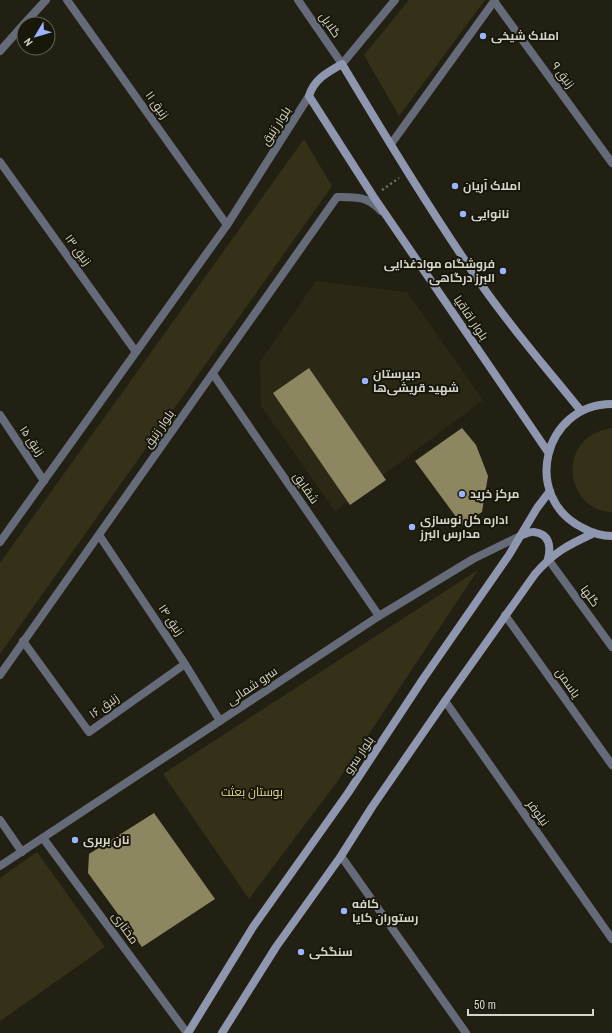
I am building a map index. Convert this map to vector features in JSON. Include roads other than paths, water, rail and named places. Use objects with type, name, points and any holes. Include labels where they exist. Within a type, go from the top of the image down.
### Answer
[{"type":"main road","points":[[309,96],[311,89],[325,73],[342,64],[408,172],[483,287],[581,411]]},
{"type":"main road","name":"بلوار اقاقیا","points":[[309,96],[373,196],[548,452]]},
{"type":"main road","points":[[612,404],[596,405],[581,411],[567,421],[556,435],[548,452],[546,471],[550,491],[559,510],[575,524],[594,533],[612,536]]},
{"type":"main road","name":"بلوار سرو","points":[[188,1033],[253,928],[348,793],[423,679],[509,555],[537,508],[550,491]]},
{"type":"main road","points":[[522,534],[534,531],[545,536],[550,547],[548,559]]},
{"type":"main road","points":[[222,1033],[276,947],[341,856],[372,807],[444,701],[535,574],[548,559],[570,544],[594,533]]},
{"type":"street","points":[[31,16],[46,0]]},
{"type":"street","name":"زنبق ۱۱","points":[[67,0],[227,225]]},
{"type":"street","name":"گلایل","points":[[298,0],[342,64]]},
{"type":"street","points":[[342,64],[395,0]]},
{"type":"street","points":[[391,144],[494,0]]},
{"type":"street","name":"زنبق ۹","points":[[494,0],[612,164]]},
{"type":"street","points":[[0,51],[16,33]]},
{"type":"street","name":"بلوار زنبق","points":[[0,542],[227,225],[309,96]]},
{"type":"street","name":"زنبق ۱۳","points":[[0,162],[136,352]]},
{"type":"street","name":"بلوار زنبق","points":[[0,674],[337,197],[355,197],[369,200],[389,219]]},
{"type":"street","name":"شقایق","points":[[213,374],[379,616]]},
{"type":"street","name":"زنبق ۱۵","points":[[0,415],[44,480]]},
{"type":"street","name":"سرو شمالی","points":[[0,866],[379,616],[473,559],[522,534]]},
{"type":"street","name":"زنبق ۱۴","points":[[99,535],[185,664],[220,721]]},
{"type":"street","name":"گلها","points":[[548,559],[612,647]]},
{"type":"street","name":"یاسمن","points":[[505,615],[612,765]]},
{"type":"street","name":"زنبق ۱۶","points":[[23,641],[89,732],[185,664]]},
{"type":"street","name":"نیلوفر","points":[[444,701],[612,938]]},
{"type":"street","points":[[0,820],[22,852]]},
{"type":"street","name":"مختاری","points":[[43,838],[188,1033]]},
{"type":"street","points":[[341,856],[466,1033]]},
{"type":"place","name":"املاک شیخی","points":[[483,36]]},
{"type":"place","name":"املاک آریان","points":[[455,186]]},
{"type":"place","name":"نانوایی","points":[[463,214]]},
{"type":"place","name":"فروشگاه موادغذایی البرز درگاهی","points":[[503,271]]},
{"type":"place","name":"دبیرستان شهید قریشی‌ها","points":[[365,381]]},
{"type":"place","name":"مرکز خرید","points":[[462,494]]},
{"type":"place","name":"اداره کل نوسازی مدارس البرز","points":[[412,527]]},
{"type":"place","name":"نان بربری","points":[[75,840]]},
{"type":"place","name":"کافه رستوران کایا","points":[[344,911]]},
{"type":"place","name":"سنگکی","points":[[301,952]]},
{"type":"park label","name":"بوستان بعثت","points":[[252,792]]}]
